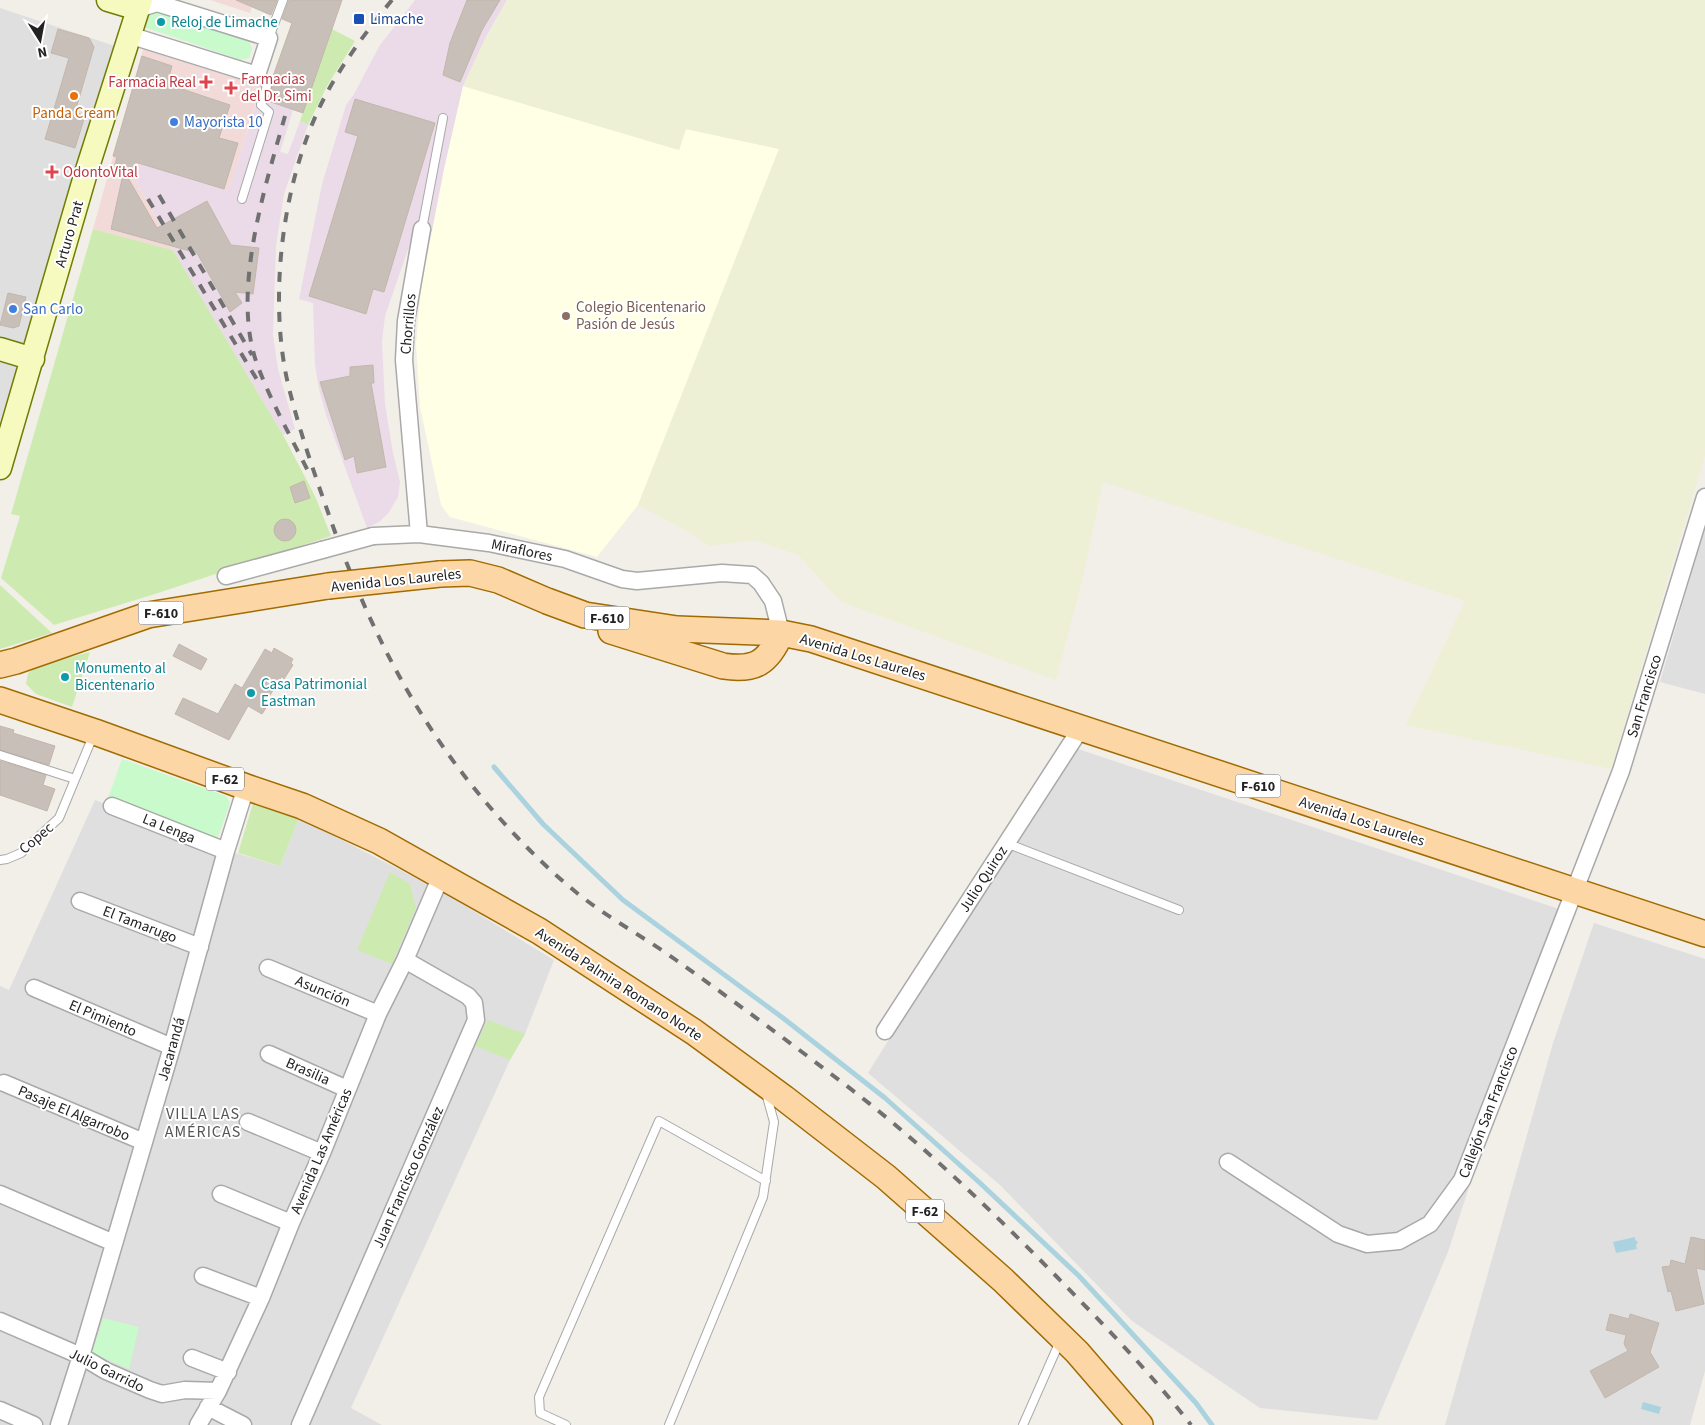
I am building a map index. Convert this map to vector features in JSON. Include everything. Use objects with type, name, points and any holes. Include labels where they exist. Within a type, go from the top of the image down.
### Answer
[{"type":"main road","name":"Avenida Los Laureles","points":[[6,663],[148,615],[328,586],[440,574],[470,573],[498,580],[585,615],[677,629],[781,633],[817,640],[1705,934]]},
{"type":"main road","points":[[585,615],[606,629],[640,641],[723,666],[741,669],[758,663],[768,655],[781,633]]},
{"type":"main road","points":[[6,663],[4,685],[9,703]]},
{"type":"main road","name":"Avenida Palmira Romano Norte","points":[[9,703],[302,806],[379,841],[539,931],[694,1032],[763,1082],[886,1177],[1003,1280],[1062,1337],[1140,1425]]},
{"type":"street","points":[[108,0],[139,5],[157,3],[269,38],[258,75],[130,35]]},
{"type":"street","name":"Arturo Prat","points":[[0,468],[85,176],[139,5]]},
{"type":"street","name":"Chorrillos","points":[[419,534],[404,360],[406,322],[422,229]]},
{"type":"street","points":[[0,349],[33,359]]},
{"type":"street","name":"San Francisco","points":[[1574,891],[1621,770],[1705,497]]},
{"type":"street","name":"Miraflores","points":[[226,576],[373,536],[419,534],[489,543],[565,559],[622,579],[638,581],[722,573],[752,575],[761,582],[773,602],[781,633]]},
{"type":"street","name":"Julio Quiroz","points":[[885,1031],[1081,728]]},
{"type":"street","name":"Jacarandá","points":[[59,1425],[144,1142],[226,851],[246,787]]},
{"type":"street","name":"La Lenga","points":[[112,806],[226,851]]},
{"type":"street","name":"Avenida Las Américas","points":[[198,1425],[228,1372],[262,1298],[291,1222],[322,1153],[378,1014],[405,960],[441,876]]},
{"type":"street","name":"Callejón San Francisco","points":[[1228,1162],[1338,1234],[1367,1244],[1399,1241],[1430,1224],[1462,1180],[1574,891]]},
{"type":"street","name":"El Tamarugo","points":[[80,901],[200,947]]},
{"type":"street","name":"Juan Francisco González","points":[[300,1425],[476,1020],[474,1003],[468,996],[405,960]]},
{"type":"street","name":"Asunción","points":[[268,968],[378,1014]]},
{"type":"street","name":"El Pimiento","points":[[34,988],[172,1046]]},
{"type":"street","name":"Brasilia","points":[[269,1054],[348,1089]]},
{"type":"street","name":"Pasaje El Algarrobo","points":[[4,1083],[144,1142]]},
{"type":"street","points":[[248,1122],[322,1153]]},
{"type":"street","points":[[0,1194],[114,1243]]},
{"type":"street","points":[[221,1194],[291,1222]]},
{"type":"street","points":[[204,1276],[262,1298]]},
{"type":"street","name":"Julio Garrido","points":[[0,1321],[81,1356],[106,1371],[162,1394],[185,1390],[218,1391]]},
{"type":"street","points":[[192,1358],[228,1372]]},
{"type":"street","points":[[208,1407],[243,1425]]},
{"type":"street","points":[[0,1410],[34,1425]]},
{"type":"lane","points":[[269,38],[283,0]]},
{"type":"lane","points":[[242,199],[269,112],[261,105],[267,86],[258,75]]},
{"type":"lane","name":"Chorrillos","points":[[422,229],[443,118]]},
{"type":"lane","name":"Copec","points":[[0,860],[21,853],[59,818],[95,732]]},
{"type":"lane","points":[[0,755],[76,780]]},
{"type":"lane","points":[[1006,843],[1179,910]]},
{"type":"lane","points":[[669,1425],[764,1197],[774,1122],[763,1082]]},
{"type":"lane","points":[[566,1425],[540,1414],[539,1397],[659,1121],[766,1181]]},
{"type":"lane","points":[[1023,1425],[1062,1337]]},
{"type":"shaded area","points":[[210,0],[254,0],[250,13]]},
{"type":"shaded area","points":[[415,0],[507,0],[487,35],[463,86],[432,232],[415,229],[385,316],[382,341],[385,404],[400,482],[398,497],[389,512],[379,522],[367,528],[326,415],[319,389],[315,365],[313,303],[299,299],[322,184],[346,105],[354,94],[380,45]]},
{"type":"shaded area","points":[[507,0],[1705,0],[1705,456],[1611,769],[1406,725],[1465,601],[1103,482],[1082,581],[1056,680],[841,602],[798,555],[754,540],[709,546],[687,531],[638,505],[779,149],[686,129],[679,150],[463,86],[487,35]]},
{"type":"shaded area","points":[[0,8],[118,47],[0,421]]},
{"type":"shaded area","points":[[143,49],[261,86],[229,191],[132,173],[173,250],[93,229]]},
{"type":"shaded area","name":"Colegio Bicentenario Pasión de Jesús","points":[[463,86],[679,150],[686,129],[779,149],[638,505],[597,557],[450,517],[441,505],[420,407],[416,344],[421,288],[444,169]]},
{"type":"shaded area","points":[[260,91],[268,92],[265,100],[293,110],[280,152],[288,154],[300,121],[308,125],[284,194],[276,246],[273,335],[278,369],[295,429],[283,435],[177,257],[132,173],[135,162],[229,190]]},
{"type":"shaded area","points":[[1705,527],[1705,694],[1660,682]]},
{"type":"shaded area","points":[[1072,747],[1559,909],[1448,1252],[1377,1420],[1260,1408],[1132,1321],[1000,1185],[868,1073]]},
{"type":"shaded area","points":[[95,800],[204,844],[280,866],[299,818],[441,891],[554,960],[525,1034],[510,1060],[351,1408],[382,1425],[0,1425],[0,986],[9,990]]},
{"type":"shaded area","points":[[1594,923],[1705,959],[1705,1371],[1690,1425],[1445,1425],[1553,1043]]},
{"type":"green space","points":[[151,8],[249,41],[252,49],[249,58],[241,60],[144,27]]},
{"type":"green space","points":[[332,29],[355,41],[327,86],[308,125],[300,121]]},
{"type":"green space","points":[[93,229],[173,250],[283,435],[315,496],[331,536],[54,625],[1,578],[20,516],[11,514]]},
{"type":"green space","points":[[0,585],[52,633],[0,649]]},
{"type":"green space","points":[[90,652],[72,707],[36,694],[26,684],[28,673],[40,665]]},
{"type":"green space","points":[[122,759],[226,796],[230,803],[217,840],[108,798]]},
{"type":"green space","points":[[253,803],[299,818],[280,866],[238,853]]},
{"type":"green space","points":[[390,872],[410,884],[416,908],[392,964],[357,950]]},
{"type":"green space","points":[[488,1020],[525,1034],[510,1060],[475,1046]]},
{"type":"green space","points":[[103,1318],[139,1327],[129,1369],[92,1353]]},
{"type":"water","points":[[1635,1237],[1635,1240],[1638,1242],[1636,1245],[1637,1249],[1616,1253],[1613,1242]]},
{"type":"water","points":[[1643,1402],[1661,1407],[1659,1414],[1641,1409]]},
{"type":"building","points":[[236,0],[277,0],[271,15]]},
{"type":"building","points":[[289,0],[342,0],[303,113],[268,101],[272,87],[271,82],[292,23],[282,19]]},
{"type":"building","points":[[467,0],[500,0],[482,30],[460,82],[443,75],[450,43]]},
{"type":"building","points":[[58,29],[89,38],[94,47],[75,112],[85,116],[75,148],[45,139],[69,58],[51,53]]},
{"type":"building","points":[[142,56],[172,66],[167,84],[230,105],[219,138],[238,143],[224,189],[135,162],[132,173],[124,171],[157,228],[207,201],[231,245],[259,248],[253,294],[235,292],[242,303],[230,312],[197,253],[111,229],[124,170],[114,168],[117,157],[113,156]]},
{"type":"building","points":[[355,99],[435,123],[384,292],[373,289],[366,314],[309,296],[358,136],[345,132]]},
{"type":"building","name":"San Carlo","points":[[8,293],[26,297],[19,326],[13,328],[0,325]]},
{"type":"building","points":[[373,365],[374,383],[371,383],[386,467],[357,473],[354,456],[345,460],[320,382],[350,376],[350,367]]},
{"type":"building","points":[[304,481],[310,498],[295,503],[290,487]]},
{"type":"building","points":[[285,519],[293,522],[296,530],[293,538],[285,541],[277,538],[274,530],[277,522]]},
{"type":"building","points":[[179,644],[207,659],[201,670],[173,656]]},
{"type":"building","name":"Casa Patrimonial Eastman","points":[[274,648],[293,659],[291,663],[293,665],[284,679],[282,676],[267,700],[270,702],[262,714],[248,706],[229,740],[175,714],[183,698],[218,714],[235,684],[242,688],[265,649],[272,653]]},
{"type":"building","points":[[0,726],[14,730],[13,733],[55,746],[49,765],[0,750]]},
{"type":"building","points":[[0,761],[46,775],[43,785],[55,789],[47,811],[0,795]]},
{"type":"building","points":[[1691,1237],[1705,1240],[1705,1270],[1696,1268],[1704,1304],[1676,1311],[1671,1291],[1668,1292],[1662,1267],[1670,1266],[1671,1260],[1685,1264]]},
{"type":"building","points":[[1610,1314],[1629,1319],[1630,1314],[1659,1323],[1650,1352],[1659,1367],[1605,1398],[1590,1371],[1628,1351],[1624,1344],[1626,1335],[1606,1330]]},
{"type":"waterway","points":[[494,767],[543,824],[623,900],[783,1018],[885,1098],[980,1183],[1079,1276],[1196,1403],[1212,1425]]},
{"type":"railway","points":[[392,0],[338,74],[320,107],[305,144],[293,183],[285,224],[280,266],[279,307],[282,347],[288,384],[298,421],[351,575],[388,656],[433,732],[458,768],[486,803],[546,866],[589,902],[676,960],[793,1045],[861,1097],[919,1145],[1002,1222],[1108,1330],[1191,1425]]},
{"type":"railway","points":[[285,116],[260,207],[254,240],[249,273],[248,305],[250,336],[257,364],[275,406],[309,473]]},
{"type":"railway","points":[[159,195],[252,355]]},
{"type":"railway","points":[[148,199],[259,383]]},
{"type":"place","name":"Limache","points":[[359,19]]},
{"type":"place","name":"Reloj de Limache","points":[[161,22]]},
{"type":"place","name":"Farmacia Real","points":[[206,82]]},
{"type":"place","name":"Farmacias del Dr. Simi","points":[[231,88]]},
{"type":"place","name":"Panda Cream","points":[[74,96]]},
{"type":"place","name":"Mayorista 10","points":[[174,122]]},
{"type":"place","name":"OdontoVital","points":[[52,172]]},
{"type":"place","name":"San Carlo","points":[[13,309]]},
{"type":"place","name":"Colegio Bicentenario Pasión de Jesús","points":[[566,316]]},
{"type":"place","name":"Monumento al Bicentenario","points":[[65,677]]},
{"type":"place","name":"Casa Patrimonial Eastman","points":[[251,693]]},
{"type":"district","name":"VILLA LAS AMÉRICAS","points":[[203,1122]]}]
